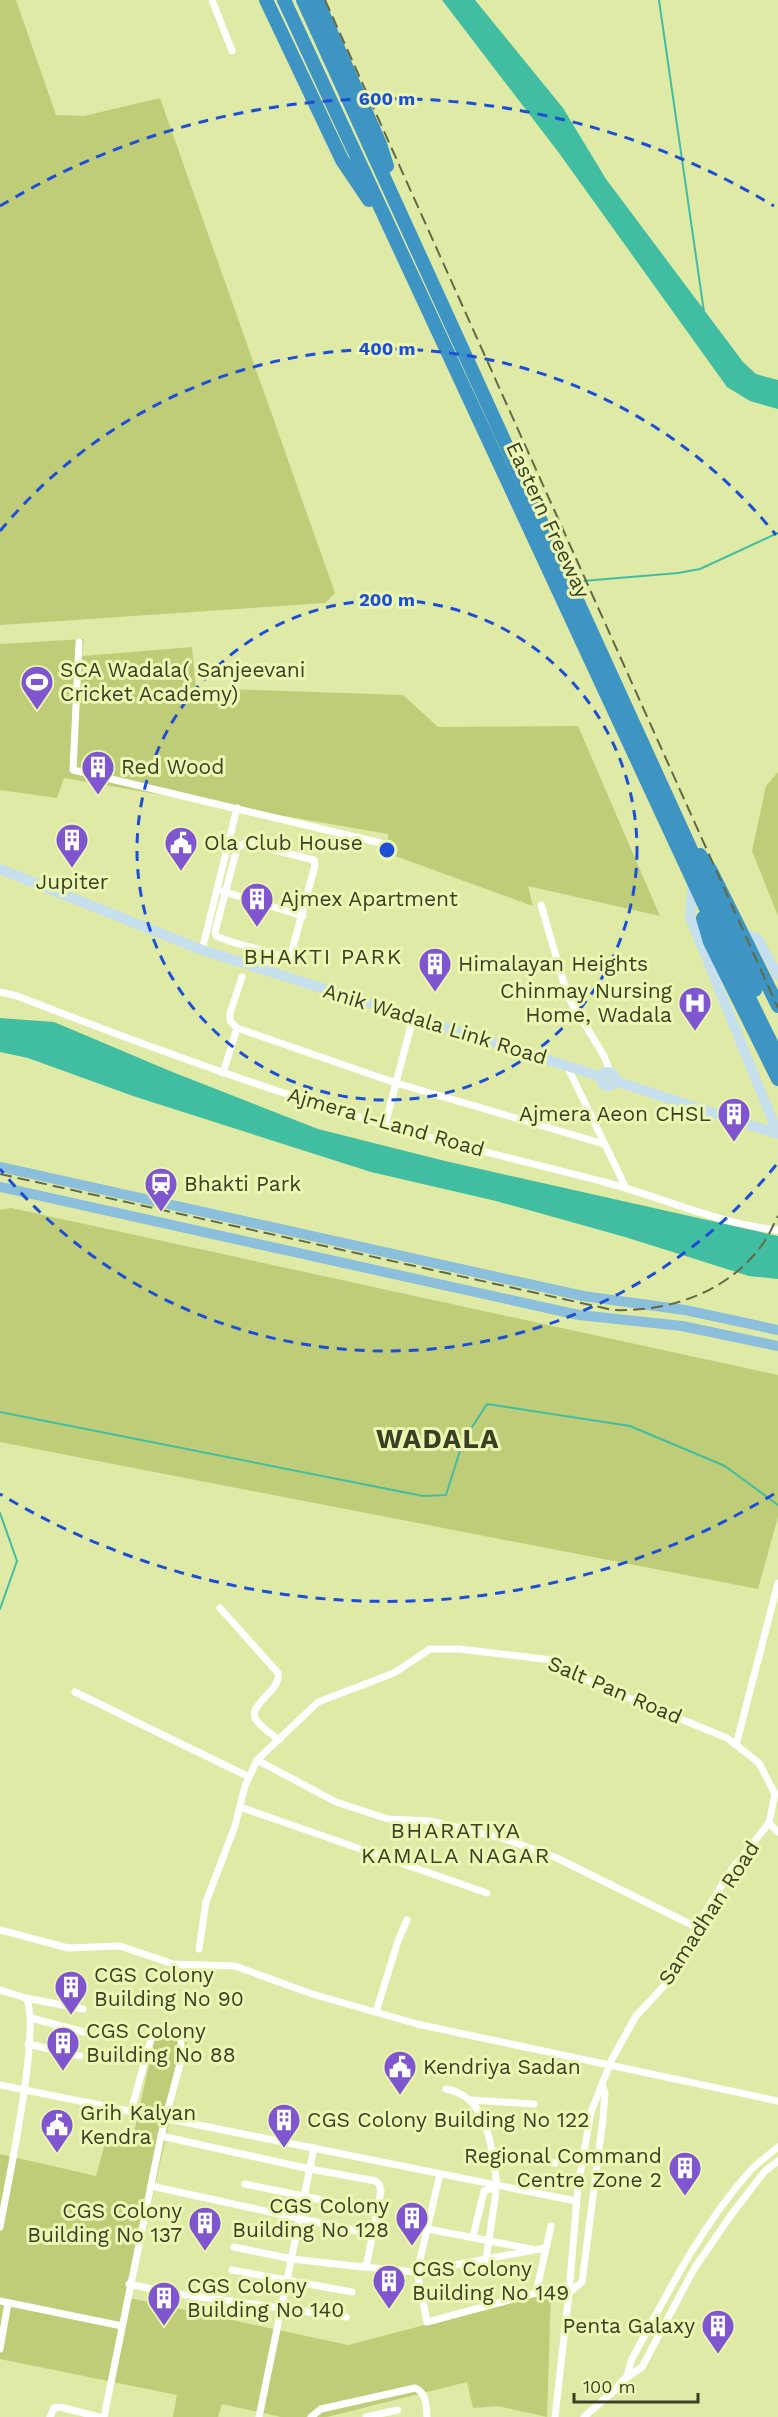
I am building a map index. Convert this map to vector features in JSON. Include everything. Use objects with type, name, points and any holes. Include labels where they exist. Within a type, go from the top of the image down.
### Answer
[{"type":"highway","points":[[266,0],[342,160],[389,229]]},
{"type":"highway","name":"Eastern Freeway","points":[[284,0],[696,885],[732,940],[778,1037]]},
{"type":"highway","name":"Eastern Freeway","points":[[303,0],[684,831],[711,871],[732,940],[778,1057]]},
{"type":"highway","points":[[317,0],[380,144],[405,222]]},
{"type":"highway","points":[[696,885],[703,920],[711,942],[778,1079]]},
{"type":"highway","points":[[732,940],[778,1006]]},
{"type":"main road","points":[[0,1167],[583,1296],[685,1310],[778,1330]]},
{"type":"main road","points":[[0,1187],[579,1315],[682,1326],[778,1346]]},
{"type":"main road","points":[[682,1326],[685,1310]]},
{"type":"main road","points":[[747,1339],[749,1323]]},
{"type":"street","points":[[212,0],[232,51]]},
{"type":"street","points":[[79,642],[73,770],[381,843]]},
{"type":"street","points":[[202,950],[237,808]]},
{"type":"street","points":[[242,843],[312,858],[315,865],[303,916],[292,957],[286,959],[219,938],[215,932],[237,848],[242,843]]},
{"type":"street","name":"Anik Wadala Link Road","points":[[0,869],[202,950],[413,1018],[609,1077],[778,1134]]},
{"type":"street","points":[[696,885],[690,917],[768,1115],[778,1134]]},
{"type":"street","points":[[217,889],[303,916]]},
{"type":"street","points":[[541,905],[568,997],[604,1056],[609,1077]]},
{"type":"street","points":[[732,940],[758,939],[778,976]]},
{"type":"street","points":[[228,958],[232,942]]},
{"type":"street","points":[[263,969],[267,953]]},
{"type":"street","points":[[242,977],[230,1013],[230,1021],[237,1028],[396,1083],[604,1144]]},
{"type":"street","name":"Ajmera l-Land Road","points":[[0,992],[17,996],[176,1058],[385,1125],[626,1188],[710,1216],[757,1228],[778,1230]]},
{"type":"street","points":[[385,1125],[413,1018]]},
{"type":"street","points":[[223,1073],[237,1028]]},
{"type":"street","points":[[567,1066],[626,1188]]},
{"type":"street","points":[[736,1745],[778,1583]]},
{"type":"street","points":[[220,1608],[278,1673],[277,1686],[264,1698],[254,1716],[256,1721],[279,1740]]},
{"type":"street","name":"Salt Pan Road","points":[[199,1949],[206,1902],[257,1760],[318,1701],[394,1673],[430,1649],[459,1649],[552,1660],[595,1684],[727,1738],[759,1764],[775,1794],[769,1823]]},
{"type":"street","points":[[75,1692],[249,1777]]},
{"type":"street","points":[[257,1760],[336,1802],[388,1819],[430,1821],[505,1839],[557,1858],[696,1927]]},
{"type":"street","points":[[240,1808],[487,1893]]},
{"type":"street","points":[[769,1823],[778,1832]]},
{"type":"street","name":"Samadhan Road","points":[[555,2417],[569,2293],[576,2201],[591,2112],[610,2064],[636,2016],[665,1985],[685,1957],[696,1927],[732,1869],[769,1823]]},
{"type":"street","points":[[376,2012],[398,1941],[407,1920]]},
{"type":"street","points":[[0,1930],[68,1948],[120,1946],[173,1964],[235,1966],[312,1994],[417,2024],[778,2101]]},
{"type":"street","points":[[0,1990],[26,1998],[83,2009]]},
{"type":"street","points":[[0,2227],[24,2090],[31,2018],[30,2004],[26,1998]]},
{"type":"street","points":[[31,2018],[84,2032]]},
{"type":"street","points":[[104,2417],[129,2284],[161,2136],[181,2060],[181,2040],[176,2032],[171,2030],[156,2033],[152,2039],[131,2111]]},
{"type":"street","points":[[28,2044],[80,2056]]},
{"type":"street","points":[[569,2293],[582,2282],[603,2119],[602,2084]]},
{"type":"street","points":[[0,2085],[576,2201]]},
{"type":"street","points":[[446,2089],[457,2091],[477,2107],[487,2129],[497,2185]]},
{"type":"street","points":[[471,2100],[534,2104]]},
{"type":"street","points":[[161,2136],[376,2181],[380,2184],[381,2191],[367,2263],[363,2267]]},
{"type":"street","points":[[584,2417],[615,2390],[627,2376],[631,2361],[681,2268],[751,2170],[778,2147]]},
{"type":"street","points":[[259,2417],[314,2148]]},
{"type":"street","points":[[491,2151],[555,2163]]},
{"type":"street","points":[[627,2376],[642,2367],[694,2269],[765,2171],[778,2161]]},
{"type":"street","points":[[440,2174],[417,2272],[427,2322],[536,2293],[551,2226]]},
{"type":"street","points":[[245,2184],[376,2211]]},
{"type":"street","points":[[151,2186],[371,2234]]},
{"type":"street","points":[[474,2237],[484,2191],[492,2188],[496,2192],[486,2260]]},
{"type":"street","points":[[428,2229],[532,2249]]},
{"type":"street","points":[[707,2229],[716,2237]]},
{"type":"street","points":[[234,2247],[292,2259],[417,2272],[545,2248]]},
{"type":"street","points":[[232,2270],[352,2292]]},
{"type":"street","points":[[129,2284],[171,2293],[346,2317]]},
{"type":"street","points":[[0,2301],[122,2326]]},
{"type":"street","points":[[0,2349],[8,2303]]},
{"type":"street","points":[[310,2417],[321,2409],[415,2388],[421,2390],[425,2399],[427,2417]]},
{"type":"street","points":[[50,2417],[54,2408],[60,2407],[99,2417]]},
{"type":"street","points":[[366,2417],[398,2410]]},
{"type":"green space","points":[[0,0],[16,0],[56,115],[84,116],[160,98],[335,593],[325,603],[0,625]]},
{"type":"green space","points":[[84,639],[82,656],[192,647],[196,688],[403,695],[438,727],[578,726],[660,916],[528,886],[533,906],[387,853],[388,834],[64,778],[57,798],[0,790],[0,644]]},
{"type":"green space","points":[[778,772],[778,916],[752,851],[766,786]]},
{"type":"green space","points":[[11,1208],[778,1375],[778,1517],[758,1589],[0,1442],[0,1210]]},
{"type":"green space","points":[[155,2037],[187,2042],[130,2298],[348,2345],[551,2292],[547,2417],[498,2406],[473,2408],[467,2382],[327,2417],[281,2417],[222,2404],[218,2417],[173,2417],[177,2395],[0,2359],[0,2154],[96,2176],[107,2136],[132,2142]]},
{"type":"water","points":[[442,0],[475,0],[563,108],[606,179],[743,362],[756,374],[778,380],[778,409],[750,401],[727,387],[559,153]]},
{"type":"water","points":[[0,1018],[54,1022],[170,1071],[318,1129],[445,1161],[778,1236],[778,1279],[749,1276],[625,1237],[496,1201],[371,1172],[133,1096],[28,1058],[0,1052]]},
{"type":"waterway","points":[[659,0],[704,312]]},
{"type":"waterway","points":[[583,581],[700,569],[778,533]]},
{"type":"waterway","points":[[0,1412],[423,1496],[446,1495],[463,1441],[487,1404],[630,1426],[725,1466],[778,1505]]},
{"type":"waterway","points":[[0,1513],[17,1561],[0,1609]]},
{"type":"railway","points":[[325,0],[778,1008]]},
{"type":"railway","points":[[0,1174],[613,1310],[634,1310],[676,1303],[715,1287],[748,1261],[764,1242],[778,1216]]},
{"type":"place","name":"SCA Wadala( Sanjeevani Cricket Academy)","points":[[37,711]]},
{"type":"place","name":"Red Wood","points":[[98,796]]},
{"type":"place","name":"Jupiter","points":[[72,869]]},
{"type":"place","name":"Ola Club House","points":[[181,872]]},
{"type":"place","name":"Ajmex Apartment","points":[[257,928]]},
{"type":"place","name":"Himalayan Heights","points":[[435,993]]},
{"type":"place","name":"Chinmay Nursing Home, Wadala","points":[[695,1032]]},
{"type":"place","name":"Ajmera Aeon CHSL","points":[[734,1143]]},
{"type":"place","name":"Bhakti Park","points":[[161,1213]]},
{"type":"place","name":"CGS Colony Building No 90","points":[[71,2016]]},
{"type":"place","name":"CGS Colony Building No 88","points":[[63,2072]]},
{"type":"place","name":"Kendriya Sadan","points":[[400,2096]]},
{"type":"place","name":"CGS Colony Building No 122","points":[[284,2149]]},
{"type":"place","name":"Grih Kalyan Kendra","points":[[57,2154]]},
{"type":"place","name":"Regional Command Centre Zone 2","points":[[685,2197]]},
{"type":"place","name":"CGS Colony Building No 128","points":[[412,2247]]},
{"type":"place","name":"CGS Colony Building No 137","points":[[205,2252]]},
{"type":"place","name":"CGS Colony Building No 149","points":[[389,2310]]},
{"type":"place","name":"CGS Colony Building No 140","points":[[164,2327]]},
{"type":"place","name":"Penta Galaxy","points":[[718,2355]]},
{"type":"district","name":"BHAKTI PARK","points":[[323,956]]},
{"type":"district","name":"WADALA","points":[[438,1439]]},
{"type":"district","name":"BHARATIYA KAMALA NAGAR","points":[[456,1842]]}]
